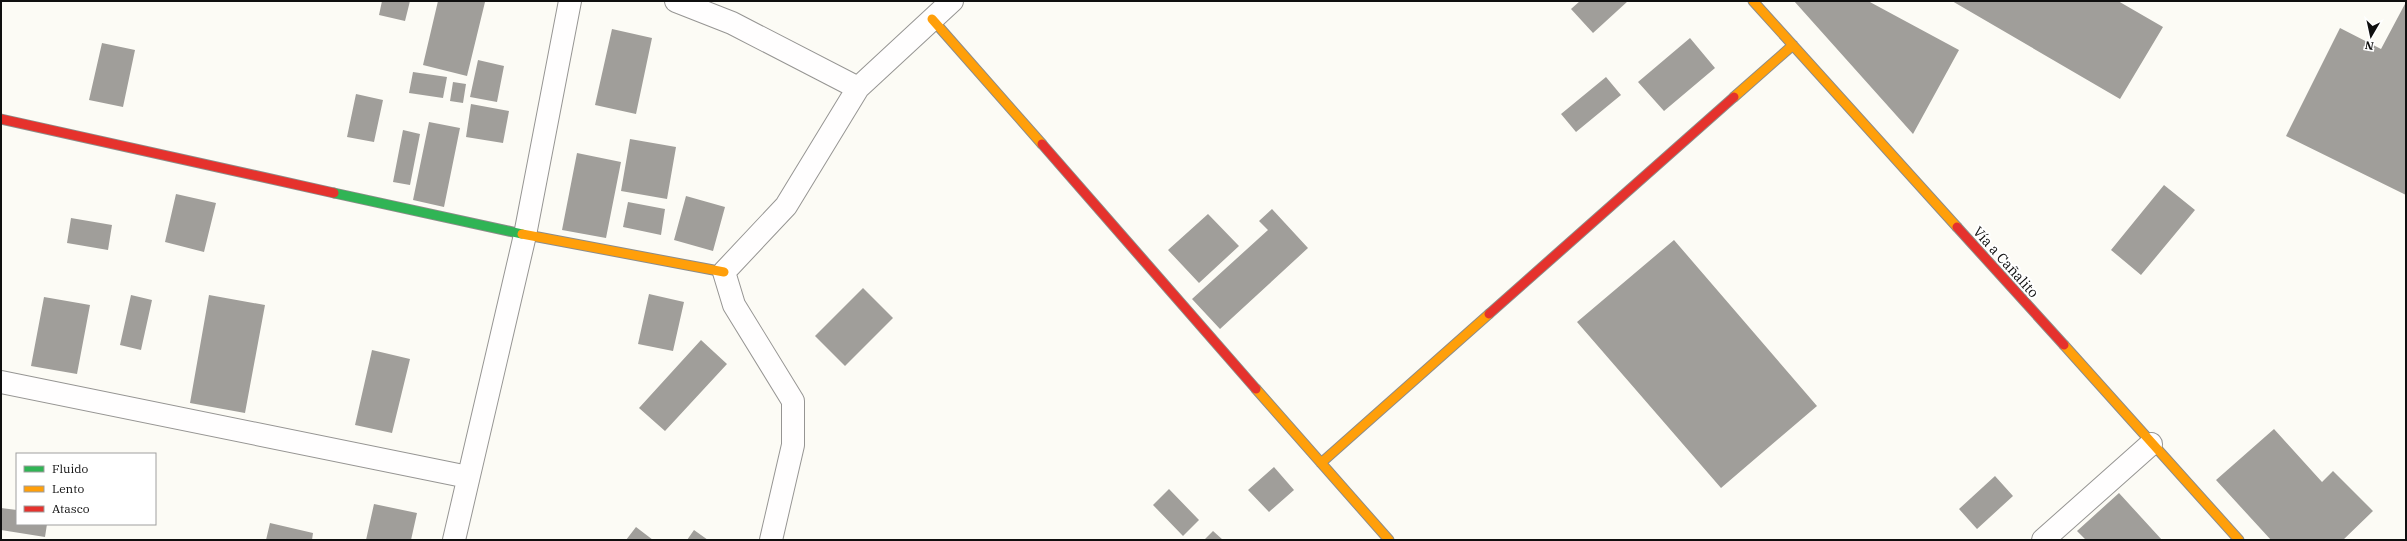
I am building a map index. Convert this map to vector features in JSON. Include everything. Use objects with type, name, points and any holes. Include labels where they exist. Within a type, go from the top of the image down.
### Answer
[{"type":"street","points":[[454,540],[525,235],[570,1]]},
{"type":"street","points":[[676,1],[732,23],[858,88]]},
{"type":"street","points":[[724,272],[786,206],[858,88],[952,1]]},
{"type":"street","name":"Vía a Cañalito","points":[[1753,1],[2239,540]]},
{"type":"street","points":[[932,19],[1389,540]]},
{"type":"street","points":[[1321,463],[1793,45]]},
{"type":"street","points":[[1,119],[525,235],[724,272]]},
{"type":"street","points":[[724,272],[734,305],[793,401],[793,445],[771,540]]},
{"type":"street","points":[[1,382],[468,477]]},
{"type":"street","points":[[2043,540],[2151,444]]},
{"type":"building","points":[[382,1],[410,1],[405,21],[379,15]]},
{"type":"building","points":[[438,1],[485,2],[467,76],[423,65]]},
{"type":"building","points":[[1580,1],[1628,1],[1593,33],[1571,9]]},
{"type":"building","points":[[1794,1],[1868,1],[1959,50],[1913,134]]},
{"type":"building","points":[[1952,1],[2118,1],[2163,27],[2120,99]]},
{"type":"building","points":[[2406,2],[2406,195],[2286,136],[2340,28],[2381,49]]},
{"type":"building","points":[[612,29],[652,38],[636,114],[595,105]]},
{"type":"building","points":[[1690,38],[1715,68],[1664,111],[1638,82]]},
{"type":"building","points":[[102,43],[135,50],[123,107],[89,100]]},
{"type":"building","points":[[478,60],[504,66],[497,102],[470,97]]},
{"type":"building","points":[[413,72],[447,77],[443,98],[409,93]]},
{"type":"building","points":[[1606,77],[1621,95],[1576,132],[1561,114]]},
{"type":"building","points":[[453,82],[466,84],[463,103],[450,101]]},
{"type":"building","points":[[356,94],[383,100],[374,142],[347,137]]},
{"type":"building","points":[[471,104],[509,111],[503,143],[466,137]]},
{"type":"building","points":[[429,122],[460,128],[444,207],[413,200]]},
{"type":"building","points":[[403,130],[420,134],[410,185],[393,182]]},
{"type":"building","points":[[630,139],[676,147],[667,199],[621,191]]},
{"type":"building","points":[[577,153],[621,162],[606,238],[562,230]]},
{"type":"building","points":[[2164,185],[2195,210],[2141,275],[2111,250]]},
{"type":"building","points":[[176,194],[216,203],[204,252],[165,242]]},
{"type":"building","points":[[686,196],[725,207],[713,251],[674,240]]},
{"type":"building","points":[[628,202],[665,209],[661,235],[623,227]]},
{"type":"building","points":[[1272,209],[1308,248],[1220,329],[1192,299],[1268,230],[1259,221]]},
{"type":"building","points":[[1208,214],[1239,246],[1199,283],[1168,250]]},
{"type":"building","points":[[71,218],[112,225],[108,250],[67,243]]},
{"type":"building","points":[[1674,240],[1817,406],[1721,488],[1577,322]]},
{"type":"building","points":[[863,288],[893,318],[845,366],[815,336]]},
{"type":"building","points":[[649,294],[684,302],[673,351],[638,344]]},
{"type":"building","points":[[131,295],[152,300],[141,350],[120,345]]},
{"type":"building","points":[[209,295],[265,305],[245,413],[190,403]]},
{"type":"building","points":[[44,297],[90,305],[77,374],[31,366]]},
{"type":"building","points":[[701,340],[727,364],[665,431],[639,408]]},
{"type":"building","points":[[372,350],[410,359],[392,433],[355,425]]},
{"type":"building","points":[[2274,429],[2322,482],[2333,471],[2373,511],[2343,540],[2271,540],[2216,480]]},
{"type":"building","points":[[1274,467],[1294,490],[1269,512],[1248,490]]},
{"type":"building","points":[[1995,476],[2013,496],[1977,529],[1959,509]]},
{"type":"building","points":[[1169,489],[1199,520],[1183,536],[1153,505]]},
{"type":"building","points":[[2119,493],[2162,540],[2086,540],[2077,531]]},
{"type":"building","points":[[374,504],[417,513],[411,540],[366,540]]},
{"type":"building","points":[[1,508],[16,510],[16,525],[47,525],[45,537],[1,530]]},
{"type":"building","points":[[270,523],[313,533],[312,540],[266,540]]},
{"type":"building","points":[[636,527],[653,540],[626,540]]},
{"type":"building","points":[[694,530],[708,540],[687,540]]},
{"type":"building","points":[[1213,531],[1223,540],[1204,540]]},
{"type":"traffic: fast","points":[[334,193],[522,234]]},
{"type":"traffic: slow","points":[[1753,1],[1957,227]]},
{"type":"traffic: slow","points":[[932,19],[1042,144]]},
{"type":"traffic: slow","points":[[1734,97],[1793,45]]},
{"type":"traffic: slow","points":[[522,234],[724,272]]},
{"type":"traffic: slow","points":[[1321,463],[1489,314]]},
{"type":"traffic: slow","points":[[2064,345],[2239,540]]},
{"type":"traffic: slow","points":[[1256,389],[1389,540]]},
{"type":"traffic: jam","points":[[1489,314],[1734,97]]},
{"type":"traffic: jam","points":[[1,119],[334,193]]},
{"type":"traffic: jam","points":[[1042,144],[1256,389]]},
{"type":"traffic: jam","points":[[1957,227],[2064,345]]}]
